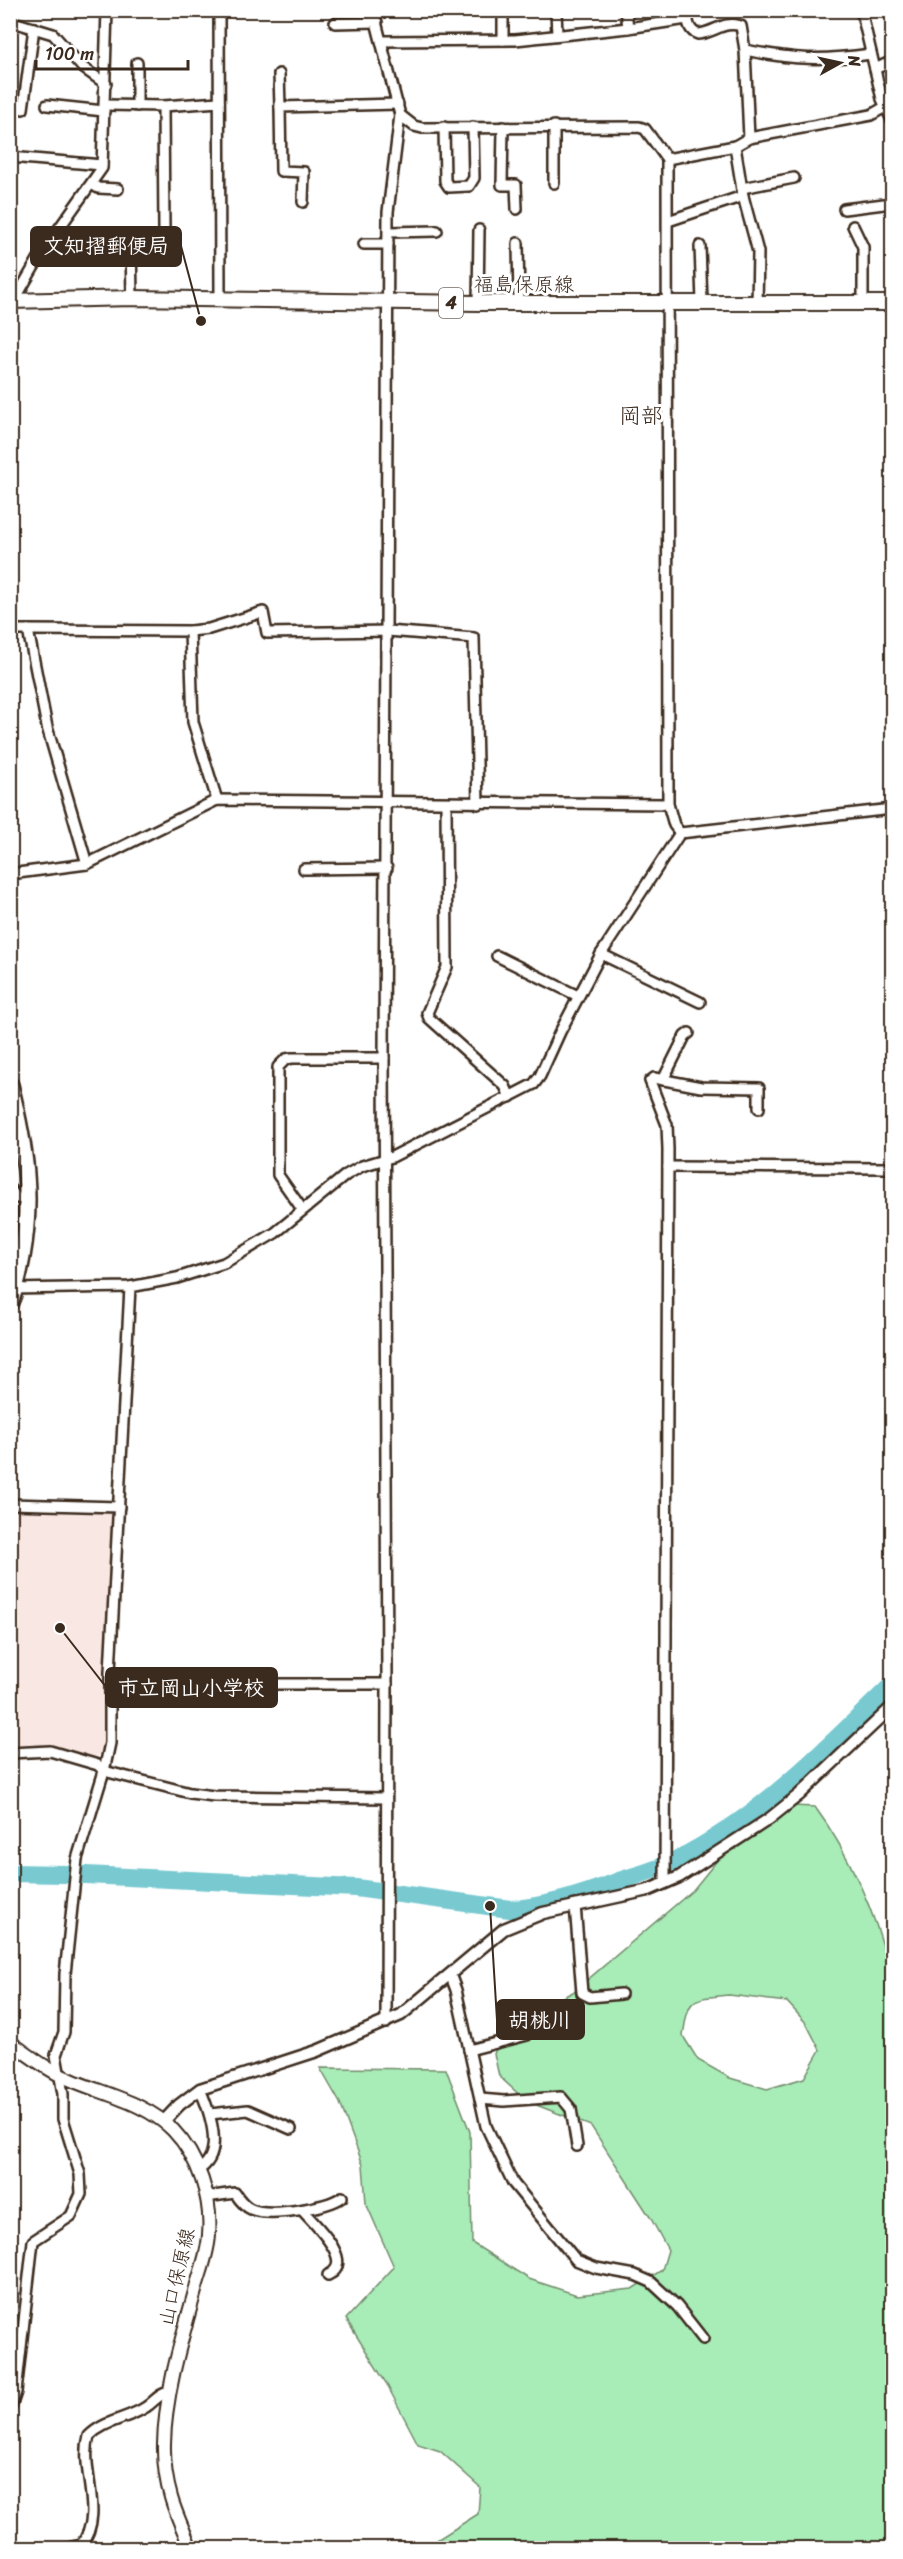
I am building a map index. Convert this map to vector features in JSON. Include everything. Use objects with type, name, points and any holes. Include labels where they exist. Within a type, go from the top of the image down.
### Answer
[{"type":"highway","points":[[10,1085],[22,1137],[28,1201],[12,1293]]},
{"type":"main road","name":"福島保原線","points":[[12,303],[132,298],[478,303],[892,303]]},
{"type":"main road","name":"山口保原線","points":[[10,2042],[59,2074],[121,2099],[164,2121],[184,2144],[198,2170],[210,2219],[207,2251],[170,2392],[164,2445],[166,2487],[191,2548]]},
{"type":"street","points":[[12,303],[43,251],[92,184],[102,165],[107,10]]},
{"type":"street","points":[[219,10],[220,298]]},
{"type":"street","points":[[374,10],[399,110],[388,212],[387,868],[384,1058],[386,2023]]},
{"type":"street","points":[[503,10],[503,40]]},
{"type":"street","points":[[556,10],[557,35]]},
{"type":"street","points":[[626,10],[628,28]]},
{"type":"street","points":[[861,10],[885,107],[892,120]]},
{"type":"street","points":[[382,41],[503,40],[628,28],[688,15],[692,30],[698,34],[729,24],[741,26],[745,50],[749,138]]},
{"type":"street","points":[[10,21],[53,34],[82,67],[106,84]]},
{"type":"street","points":[[335,23],[376,22]]},
{"type":"street","points":[[23,109],[34,28]]},
{"type":"street","points":[[745,50],[807,60],[828,60],[872,54]]},
{"type":"street","points":[[875,69],[892,61]]},
{"type":"street","points":[[137,63],[137,106]]},
{"type":"street","points":[[279,74],[281,171],[304,172],[303,202]]},
{"type":"street","points":[[46,105],[105,108],[219,102]]},
{"type":"street","points":[[163,106],[164,230]]},
{"type":"street","points":[[280,107],[399,110],[414,126],[639,126],[645,129],[667,159],[668,804],[674,825],[680,833]]},
{"type":"street","points":[[667,159],[735,146],[749,138],[871,115],[885,107]]},
{"type":"street","points":[[554,126],[554,183]]},
{"type":"street","points":[[444,127],[445,181],[449,188],[469,186],[474,178],[473,127]]},
{"type":"street","points":[[503,127],[502,185],[516,185],[518,209]]},
{"type":"street","points":[[735,146],[743,192],[758,252],[757,304]]},
{"type":"street","points":[[10,157],[102,165]]},
{"type":"street","points":[[668,220],[743,192],[795,178]]},
{"type":"street","points":[[92,184],[98,188],[118,189]]},
{"type":"street","points":[[844,209],[892,203]]},
{"type":"street","points":[[853,226],[863,247],[863,303]]},
{"type":"street","points":[[478,303],[479,230]]},
{"type":"street","points":[[389,232],[437,231]]},
{"type":"street","points":[[131,243],[132,298]]},
{"type":"street","points":[[518,243],[519,303]]},
{"type":"street","points":[[364,244],[388,244]]},
{"type":"street","points":[[700,246],[702,302]]},
{"type":"street","points":[[10,630],[190,631],[209,629],[263,612],[267,633],[388,631],[474,638],[478,804]]},
{"type":"street","points":[[28,630],[47,727],[87,864]]},
{"type":"street","points":[[190,631],[193,722],[217,800]]},
{"type":"street","points":[[10,874],[87,864],[217,800],[668,804]]},
{"type":"street","points":[[446,803],[447,967],[427,1014],[505,1086],[510,1097]]},
{"type":"street","points":[[680,833],[892,809]]},
{"type":"street","points":[[12,1293],[130,1287],[177,1278],[224,1263],[275,1233],[346,1175],[362,1166],[386,1159],[538,1081],[578,996],[601,954],[680,833]]},
{"type":"street","points":[[304,869],[387,868]]},
{"type":"street","points":[[601,954],[700,1002]]},
{"type":"street","points":[[497,956],[578,996]]},
{"type":"street","points":[[663,1080],[681,1043],[689,1033]]},
{"type":"street","points":[[302,1209],[278,1175],[278,1067],[286,1059],[292,1058],[384,1058]]},
{"type":"street","points":[[665,1883],[668,1167],[667,1125],[650,1081],[654,1078],[701,1087],[759,1088],[759,1108]]},
{"type":"street","points":[[668,1167],[892,1168]]},
{"type":"street","points":[[10,1189],[16,1198],[28,1201]]},
{"type":"street","points":[[10,2410],[16,2392],[33,2241],[36,2236],[71,2216],[80,2200],[80,2174],[63,2119],[63,2094],[56,2055],[64,2032],[65,1974],[76,1859],[104,1771],[110,1743],[110,1684],[130,1287]]},
{"type":"street","points":[[10,1504],[119,1507]]},
{"type":"street","points":[[110,1684],[387,1684]]},
{"type":"street","points":[[164,2121],[179,2105],[200,2089],[267,2069],[401,2016],[504,1929],[524,1919],[574,1905],[624,1897],[665,1883],[689,1871],[769,1819],[799,1795],[892,1707]]},
{"type":"street","points":[[10,1753],[50,1751],[98,1765],[104,1771],[190,1793],[224,1798],[386,1798]]},
{"type":"street","points":[[574,1905],[582,1993],[590,1997],[621,1994]]},
{"type":"street","points":[[450,1974],[456,1990],[486,2126],[513,2183],[576,2260],[596,2268],[635,2275],[651,2282],[677,2306],[703,2339]]},
{"type":"street","points":[[469,2050],[527,2035]]},
{"type":"street","points":[[198,2170],[205,2167],[211,2153],[213,2134],[210,2114],[200,2089]]},
{"type":"street","points":[[480,2098],[504,2101],[561,2097],[566,2100],[571,2109],[577,2146]]},
{"type":"street","points":[[210,2114],[248,2110],[291,2129]]},
{"type":"street","points":[[206,2197],[229,2192],[235,2193],[242,2203],[256,2210],[302,2210],[334,2203],[342,2197]]},
{"type":"street","points":[[302,2210],[336,2249],[337,2266],[334,2272],[328,2275]]},
{"type":"street","points":[[68,2548],[85,2546],[89,2532],[92,2512],[87,2450],[90,2436],[101,2426],[145,2408],[158,2397],[170,2392]]},
{"type":"shaded area","points":[[11,1510],[110,1511],[114,1516],[105,1740],[98,1756],[91,1757],[50,1745],[11,1748]]},
{"type":"green space","points":[[792,1806],[815,1807],[840,1846],[861,1887],[892,1976],[892,2548],[424,2548],[478,2514],[480,2487],[440,2451],[418,2444],[386,2383],[346,2319],[394,2267],[366,2203],[363,2165],[340,2103],[320,2068],[446,2069],[470,2132],[472,2243],[529,2279],[577,2295],[632,2289],[662,2270],[668,2250],[650,2217],[591,2126],[526,2101],[499,2076],[494,2054],[505,2025],[573,1992],[693,1890],[755,1814]],"holes":[[[729,1995],[787,2002],[806,2023],[820,2050],[804,2078],[767,2089],[730,2078],[698,2060],[683,2036],[687,2013],[694,2002],[699,1999]]]},
{"type":"waterway","points":[[10,1873],[356,1888],[510,1909],[550,1903],[662,1867],[707,1843],[736,1824],[790,1781],[892,1685]]},
{"type":"place","name":"文知摺郵便局","points":[[201,321]]},
{"type":"place","name":"市立岡山小学校","points":[[60,1628]]},
{"type":"place","name":"胡桃川","points":[[490,1906]]},
{"type":"district","name":"岡部","points":[[641,415]]}]
